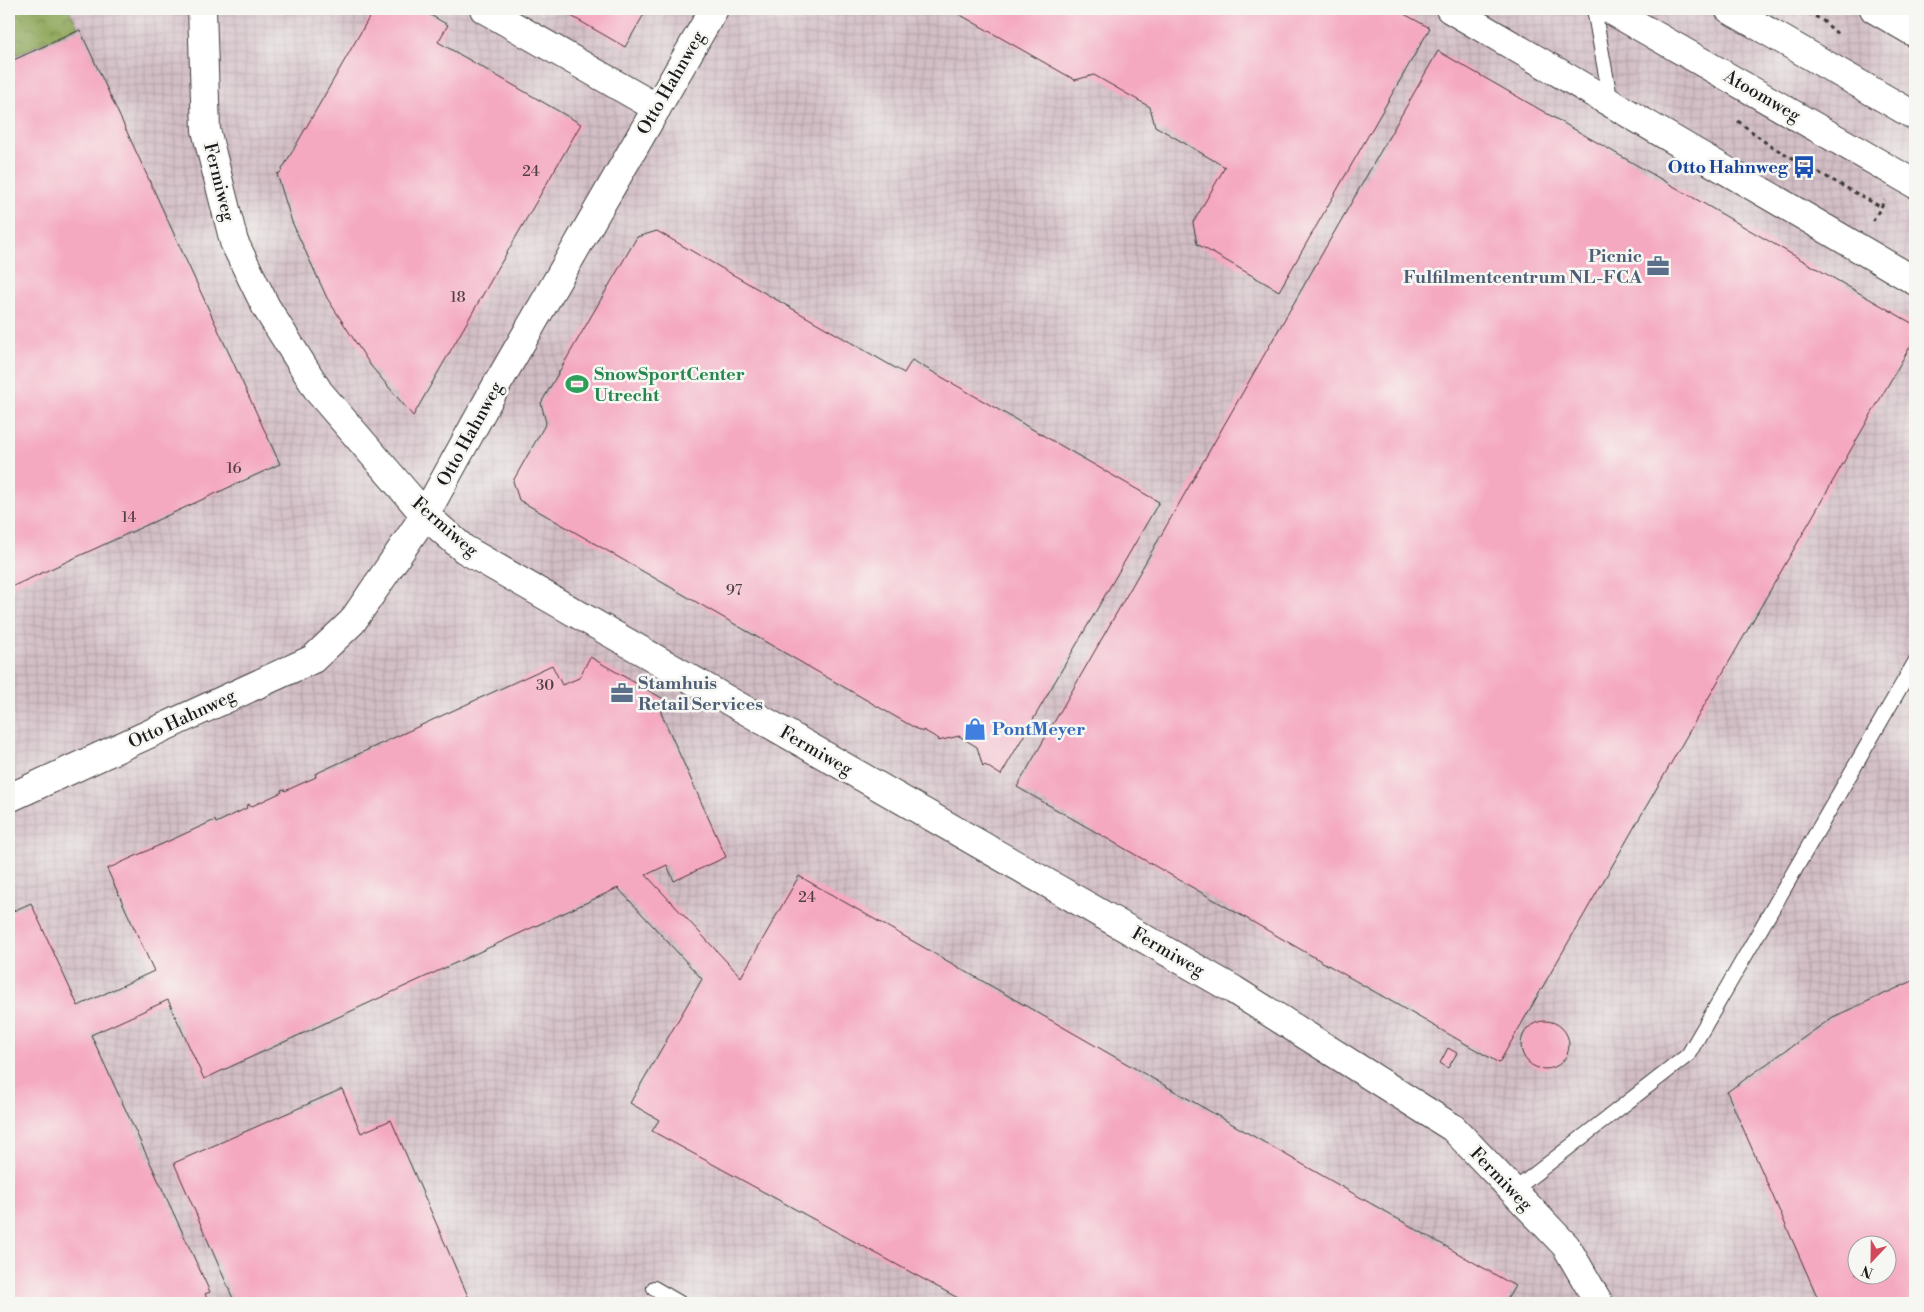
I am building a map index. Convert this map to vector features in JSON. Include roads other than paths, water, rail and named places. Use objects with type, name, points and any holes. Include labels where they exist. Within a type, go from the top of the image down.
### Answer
[{"type":"street","name":"Fermiweg","points":[[202,9],[206,130],[234,242],[266,307],[319,392],[426,515],[464,549],[1234,990],[1453,1128],[1566,1246],[1600,1303]]},
{"type":"street","points":[[484,9],[656,108]]},
{"type":"street","name":"Otto Hahnweg","points":[[9,798],[313,659],[352,622],[426,515],[495,388],[714,9]]},
{"type":"street","points":[[1450,9],[1915,281]]},
{"type":"street","name":"Atoomweg","points":[[1609,9],[1915,184]]},
{"type":"street","points":[[1729,9],[1915,116]]},
{"type":"street","points":[[1874,9],[1915,32]]},
{"type":"lane","points":[[1594,9],[1611,103]]},
{"type":"lane","points":[[1513,1191],[1688,1055],[1915,662]]},
{"type":"lane","points":[[654,1288],[680,1303]]},
{"type":"place","name":"Otto Hahnweg","points":[[1804,167]]},
{"type":"place","name":"Picnic Fulfilmentcentrum NL-FCA","points":[[1658,266]]},
{"type":"place","name":"SnowSportCenter Utrecht","points":[[577,384]]},
{"type":"place","name":"Stamhuis Retail Services","points":[[622,693]]},
{"type":"place","name":"PontMeyer","points":[[975,729]]}]
